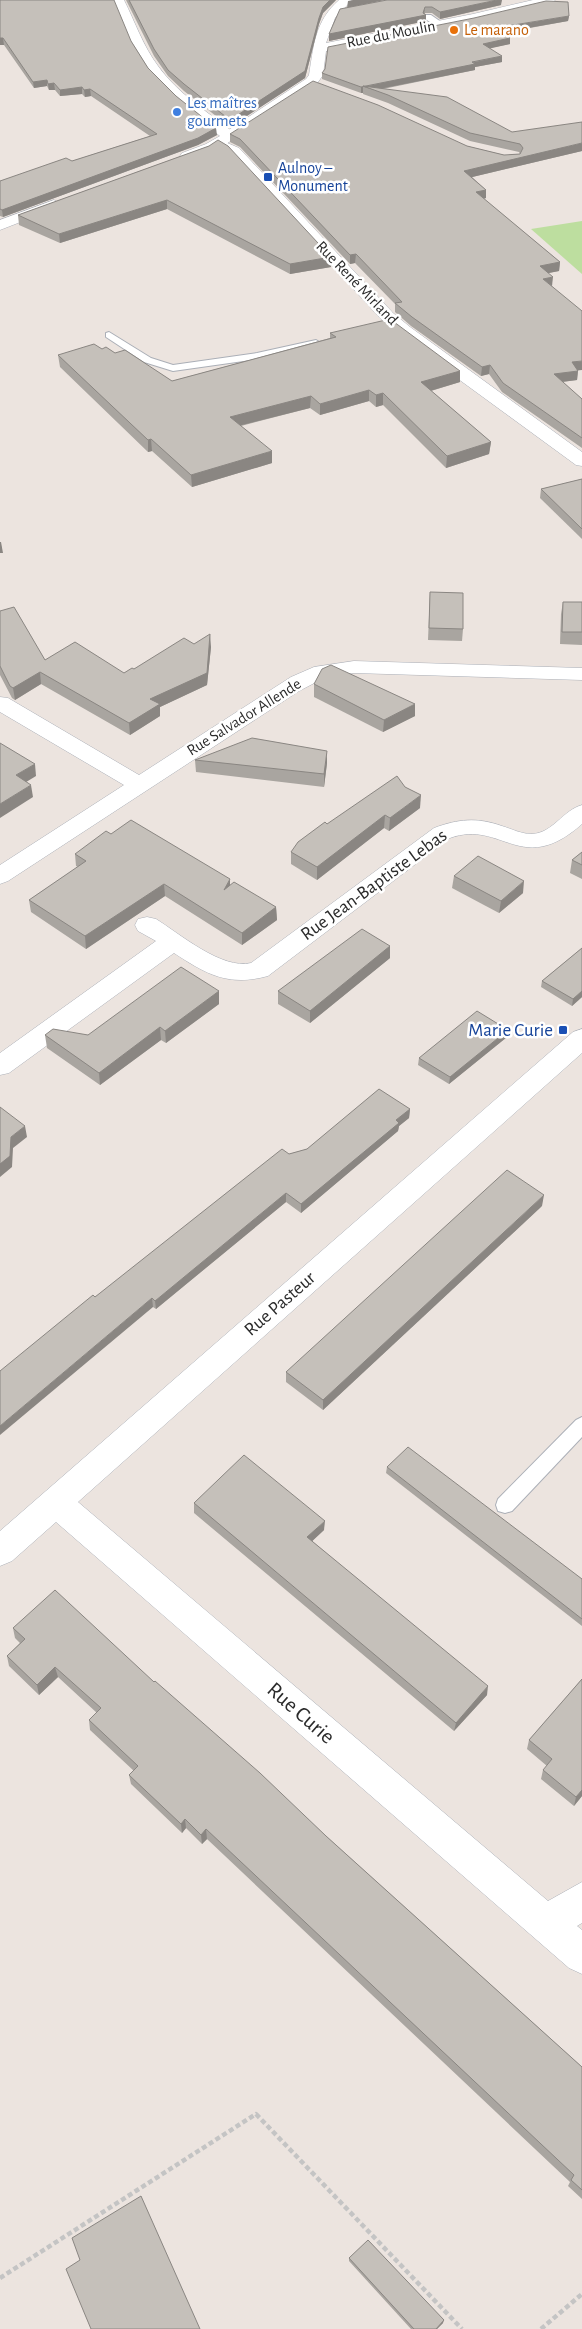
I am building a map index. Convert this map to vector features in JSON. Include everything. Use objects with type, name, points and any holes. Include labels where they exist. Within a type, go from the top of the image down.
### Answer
[{"type":"street","name":"Rue René Mirland","points":[[118,0],[147,60],[158,75],[224,139],[391,325],[418,342],[582,461]]},
{"type":"street","name":"Rue du Moulin","points":[[321,48],[549,0]]},
{"type":"street","points":[[172,162],[224,139],[269,108],[312,82],[316,75],[324,23],[330,14],[347,5]]},
{"type":"street","points":[[312,82],[328,88]]},
{"type":"street","points":[[0,226],[69,198]]},
{"type":"street","name":"Rue Salvador Allende","points":[[0,876],[298,681],[324,671],[354,667],[582,674]]},
{"type":"street","points":[[0,703],[139,784]]},
{"type":"street","name":"Rue Jean-Baptiste Lebas","points":[[147,925],[227,973],[248,974],[259,970],[434,839],[451,829],[461,826],[481,826],[518,840],[532,841],[553,836],[582,812]]},
{"type":"street","points":[[0,1066],[173,941]]},
{"type":"street","name":"Rue Pasteur","points":[[0,1552],[571,1052],[582,1038]]},
{"type":"street","name":"Rue Curie","points":[[56,1502],[582,1956]]},
{"type":"street","points":[[546,1924],[582,1901]]},
{"type":"lane","points":[[428,17],[440,24]]},
{"type":"lane","points":[[109,335],[145,359],[164,367],[173,368],[257,356],[323,341]]},
{"type":"lane","points":[[505,1505],[582,1424]]},
{"type":"path","points":[[0,2278],[256,2114],[462,2329]]},
{"type":"path","points":[[540,2329],[582,2294]]},
{"type":"green space","points":[[582,221],[582,274],[531,229]]},
{"type":"building","points":[[0,0],[114,0],[131,41],[148,68],[176,96],[216,128],[198,138],[2,210],[0,209],[0,181],[66,158],[72,161],[157,134],[90,89],[84,90],[82,87],[60,90],[54,83],[48,84],[47,80],[33,82],[3,38],[0,38]]},
{"type":"building","points":[[129,0],[330,0],[323,7],[319,18],[305,71],[230,120],[168,70],[154,49]]},
{"type":"building","points":[[387,0],[497,0],[440,12],[432,7],[425,7],[423,13],[426,15],[329,34],[340,9]]},
{"type":"building","points":[[546,1],[568,2],[569,16],[495,28],[510,38],[483,44],[502,56],[472,62],[475,64],[361,87],[322,73],[325,69],[328,47],[474,18]]},
{"type":"building","points":[[313,81],[378,105],[467,146],[504,155],[520,154],[523,148],[520,144],[470,133],[388,95],[363,86],[447,97],[512,132],[582,122],[582,143],[464,171],[486,190],[476,192],[560,262],[540,266],[553,277],[543,279],[582,311],[582,361],[572,362],[578,371],[554,374],[582,399],[582,438],[503,383],[490,365],[482,367],[395,303],[402,302],[356,254],[350,255],[240,139],[230,134]]},
{"type":"building","points":[[218,140],[228,146],[331,257],[290,264],[167,200],[59,234],[18,215],[209,146]]},
{"type":"building","points":[[390,319],[460,371],[421,382],[491,442],[447,456],[383,393],[376,395],[369,390],[320,404],[311,396],[230,417],[272,451],[191,475],[151,439],[148,440],[58,355],[94,344],[102,349],[106,347],[115,353],[125,350],[172,381],[336,337],[330,333]]},
{"type":"building","points":[[582,479],[582,529],[541,489]]},
{"type":"building","points":[[430,592],[463,593],[463,629],[429,628]]},
{"type":"building","points":[[563,602],[582,602],[582,632],[562,632]]},
{"type":"building","points":[[14,607],[45,660],[75,642],[124,673],[132,668],[134,669],[184,638],[194,644],[210,634],[207,673],[150,699],[160,704],[129,723],[40,672],[13,688],[10,686],[0,666],[0,611]]},
{"type":"building","points":[[331,665],[415,704],[384,720],[314,684],[322,669]]},
{"type":"building","points":[[252,738],[327,751],[324,774],[195,760]]},
{"type":"building","points":[[0,743],[35,764],[16,775],[31,785],[0,804]]},
{"type":"building","points":[[397,776],[405,787],[421,795],[390,818],[385,815],[317,867],[291,852],[298,842],[325,822],[327,824]]},
{"type":"building","points":[[131,820],[230,879],[224,890],[234,882],[276,907],[242,933],[164,884],[85,936],[29,900],[86,861],[75,854],[106,831],[111,834]]},
{"type":"building","points":[[582,852],[582,865],[572,860]]},
{"type":"building","points":[[478,856],[524,881],[501,901],[454,876]]},
{"type":"building","points":[[362,929],[390,946],[310,1011],[278,991]]},
{"type":"building","points":[[582,948],[582,991],[573,999],[542,981]]},
{"type":"building","points":[[181,967],[219,991],[165,1031],[160,1027],[99,1073],[45,1035],[53,1029],[88,1035]]},
{"type":"building","points":[[477,1011],[508,1030],[450,1077],[419,1058]]},
{"type":"building","points":[[379,1089],[410,1109],[396,1120],[399,1123],[301,1204],[286,1193],[155,1301],[152,1298],[0,1426],[0,1371],[93,1295],[95,1297],[282,1149],[289,1154],[307,1149]]},
{"type":"building","points":[[0,1107],[25,1126],[11,1137],[10,1156],[0,1164]]},
{"type":"building","points":[[507,1170],[544,1195],[323,1400],[286,1372]]},
{"type":"building","points":[[408,1447],[582,1579],[582,1619],[387,1467]]},
{"type":"building","points":[[244,1455],[325,1521],[307,1537],[488,1686],[456,1723],[194,1503]]},
{"type":"building","points":[[55,1590],[154,1682],[260,1773],[326,1836],[582,2067],[582,2190],[571,2180],[574,2175],[206,1829],[201,1835],[185,1819],[181,1824],[129,1775],[138,1766],[89,1720],[101,1708],[55,1667],[37,1685],[7,1656],[25,1639],[13,1628]]},
{"type":"building","points":[[582,1679],[582,1790],[576,1797],[543,1770],[552,1759],[529,1740]]},
{"type":"building","points":[[141,2196],[200,2329],[91,2329],[66,2269],[80,2260],[72,2238]]},
{"type":"building","points":[[368,2240],[444,2320],[436,2329],[414,2329],[349,2258]]},
{"type":"place","name":"Le marano","points":[[454,30]]},
{"type":"place","name":"Les maîtres gourmets","points":[[177,112]]},
{"type":"place","name":"Aulnoy – Monument","points":[[268,177]]},
{"type":"place","name":"Marie Curie","points":[[563,1030]]}]
